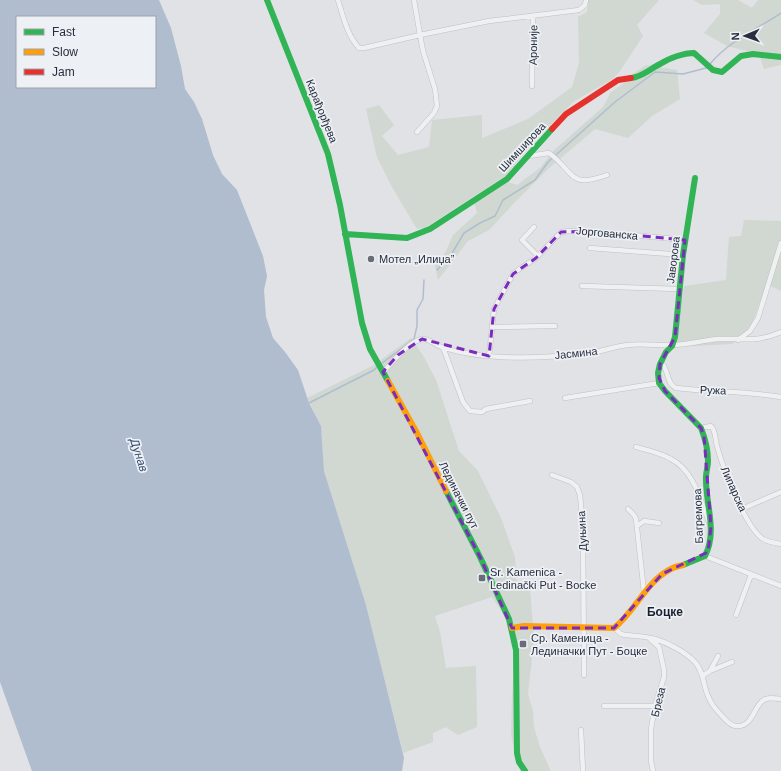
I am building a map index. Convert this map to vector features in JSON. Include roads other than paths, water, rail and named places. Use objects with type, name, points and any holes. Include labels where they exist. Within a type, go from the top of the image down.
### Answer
[{"type":"street","name":"Карађорђева","points":[[267,0],[328,154],[339,198],[345,234]]},
{"type":"street","points":[[338,0],[352,39],[359,48],[489,21],[534,16]]},
{"type":"street","points":[[414,0],[423,51],[435,89],[436,106],[434,113],[417,132]]},
{"type":"street","name":"Ароније","points":[[532,86],[534,16],[579,10],[585,6],[586,0]]},
{"type":"street","name":"Шимширова","points":[[345,234],[407,238],[430,229],[507,179],[566,114],[618,80],[634,78],[646,73],[661,63],[688,53],[694,53],[713,70],[722,72],[741,56],[752,54],[781,57]]},
{"type":"street","points":[[528,156],[549,154],[556,158],[566,171],[575,178],[584,181],[607,175]]},
{"type":"street","name":"Јаворова","points":[[672,346],[676,332],[683,255],[695,178]]},
{"type":"street","points":[[534,227],[522,240],[538,256]]},
{"type":"street","name":"Јоргованска","points":[[489,356],[494,309],[513,274],[538,256],[558,235],[565,231],[591,231],[685,240]]},
{"type":"street","name":"Лединачки пут","points":[[345,234],[362,323],[367,341],[417,433],[506,610],[512,628],[516,658],[517,748],[519,762],[524,771]]},
{"type":"street","points":[[738,340],[750,331],[758,318],[781,243]]},
{"type":"street","points":[[590,248],[683,255]]},
{"type":"street","points":[[582,286],[679,289]]},
{"type":"street","points":[[492,327],[555,326]]},
{"type":"street","name":"Јасмина","points":[[382,370],[398,355],[419,340],[426,339],[443,347],[489,356],[538,357],[597,352],[626,345],[639,344],[672,346],[720,339],[765,339],[781,332]]},
{"type":"street","points":[[672,346],[666,352],[661,362],[658,373],[659,383],[701,428]]},
{"type":"street","points":[[443,347],[463,402],[470,411],[482,412],[530,401]]},
{"type":"street","name":"Ружа","points":[[661,362],[671,384],[676,388],[718,392],[742,392],[781,397]]},
{"type":"street","points":[[565,398],[659,383]]},
{"type":"street","name":"Липарска","points":[[701,428],[710,426],[714,429],[721,458],[742,509],[756,532],[764,539],[781,544]]},
{"type":"street","name":"Багремова","points":[[614,628],[623,621],[644,592],[662,574],[670,569],[705,556],[709,548],[711,527],[706,477],[708,461],[704,436],[701,428]]},
{"type":"street","points":[[636,447],[670,458],[679,463],[687,471],[711,527]]},
{"type":"street","name":"Дуњина","points":[[552,475],[571,482],[577,487],[580,495],[583,526],[584,674]]},
{"type":"street","points":[[742,509],[781,492]]},
{"type":"street","points":[[628,509],[634,515],[637,526],[644,592]]},
{"type":"street","points":[[637,526],[644,521],[659,523]]},
{"type":"street","points":[[705,556],[781,586]]},
{"type":"street","points":[[736,615],[751,575]]},
{"type":"street","points":[[512,628],[524,626],[614,628],[621,634],[655,639],[667,644],[689,657],[697,665],[712,705],[730,725],[734,726],[745,724],[752,717],[762,701],[766,699],[781,699]]},
{"type":"street","name":"Бреза","points":[[648,638],[659,647],[662,654],[664,670],[664,677],[655,706],[651,729],[651,761],[653,771]]},
{"type":"street","points":[[710,671],[718,656]]},
{"type":"street","points":[[702,676],[732,662]]},
{"type":"street","points":[[604,706],[655,706]]},
{"type":"street","points":[[581,730],[583,771]]},
{"type":"water","name":"Дунав","points":[[0,0],[159,0],[171,28],[181,66],[185,89],[194,102],[202,119],[213,155],[222,174],[237,190],[263,256],[267,276],[264,290],[266,317],[273,338],[298,370],[309,403],[321,426],[324,471],[366,605],[404,758],[402,771],[32,771],[0,682]]},
{"type":"waterway","points":[[710,64],[734,42],[781,13]]},
{"type":"waterway","points":[[437,270],[451,255],[464,233],[495,216],[503,200],[535,180],[548,162],[615,102],[655,72],[683,74],[708,67]]},
{"type":"waterway","points":[[381,364],[414,339],[417,326],[417,310],[423,299],[424,280]]},
{"type":"waterway","points":[[309,403],[374,370],[378,366]]},
{"type":"place","name":"Мотел „Илиџа”","points":[[371,259]]},
{"type":"place","name":"Sr. Kamenica - Ledinački Put - Bocke","points":[[482,578]]},
{"type":"place","name":"Ср. Каменица - Лединачки Пут - Боцке","points":[[523,644]]},
{"type":"district","name":"Боцке","points":[[665,612]]}]
